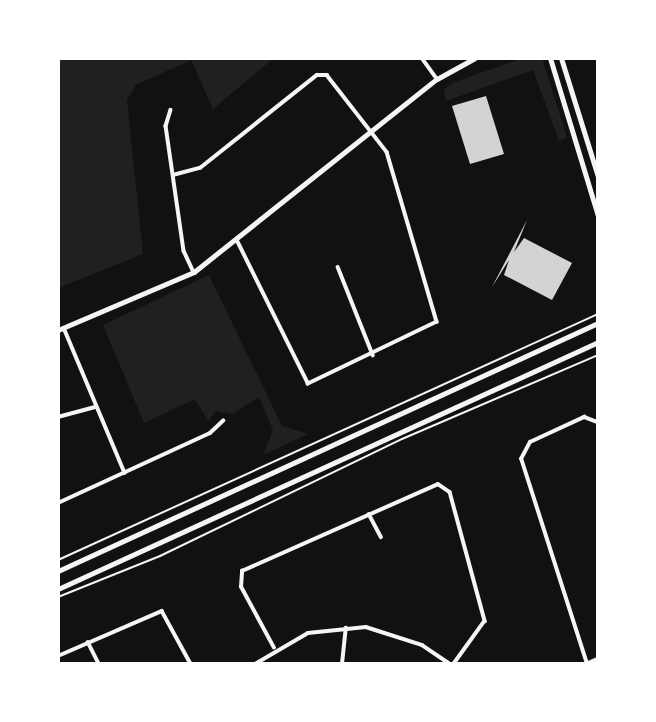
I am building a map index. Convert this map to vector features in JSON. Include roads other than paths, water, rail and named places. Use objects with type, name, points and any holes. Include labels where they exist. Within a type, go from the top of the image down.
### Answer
[{"type":"main road","points":[[550,58],[598,216]]},
{"type":"main road","points":[[561,58],[598,177]]},
{"type":"main road","points":[[58,571],[598,323]]},
{"type":"main road","points":[[58,589],[597,343]]},
{"type":"street","points":[[422,58],[438,79]]},
{"type":"street","points":[[125,473],[61,329],[194,272],[237,241],[438,79],[475,58]]},
{"type":"street","points":[[173,175],[212,160],[317,75],[333,81],[387,152],[438,317],[434,329],[308,384],[237,241]]},
{"type":"street","points":[[172,110],[166,126],[184,251],[194,272]]},
{"type":"street","points":[[338,267],[373,355]]},
{"type":"street","points":[[58,417],[97,406]]},
{"type":"street","points":[[598,422],[584,417],[530,442],[521,459],[587,664],[598,659]]},
{"type":"street","points":[[58,503],[125,473],[223,421]]},
{"type":"street","points":[[255,664],[274,648],[308,633],[346,628],[389,632],[452,664],[485,621],[450,492],[438,484],[242,572],[241,587],[274,648]]},
{"type":"street","points":[[369,514],[381,537]]},
{"type":"street","points":[[58,656],[162,611],[191,664]]},
{"type":"street","points":[[342,664],[346,628]]},
{"type":"street","points":[[88,642],[99,664]]}]
